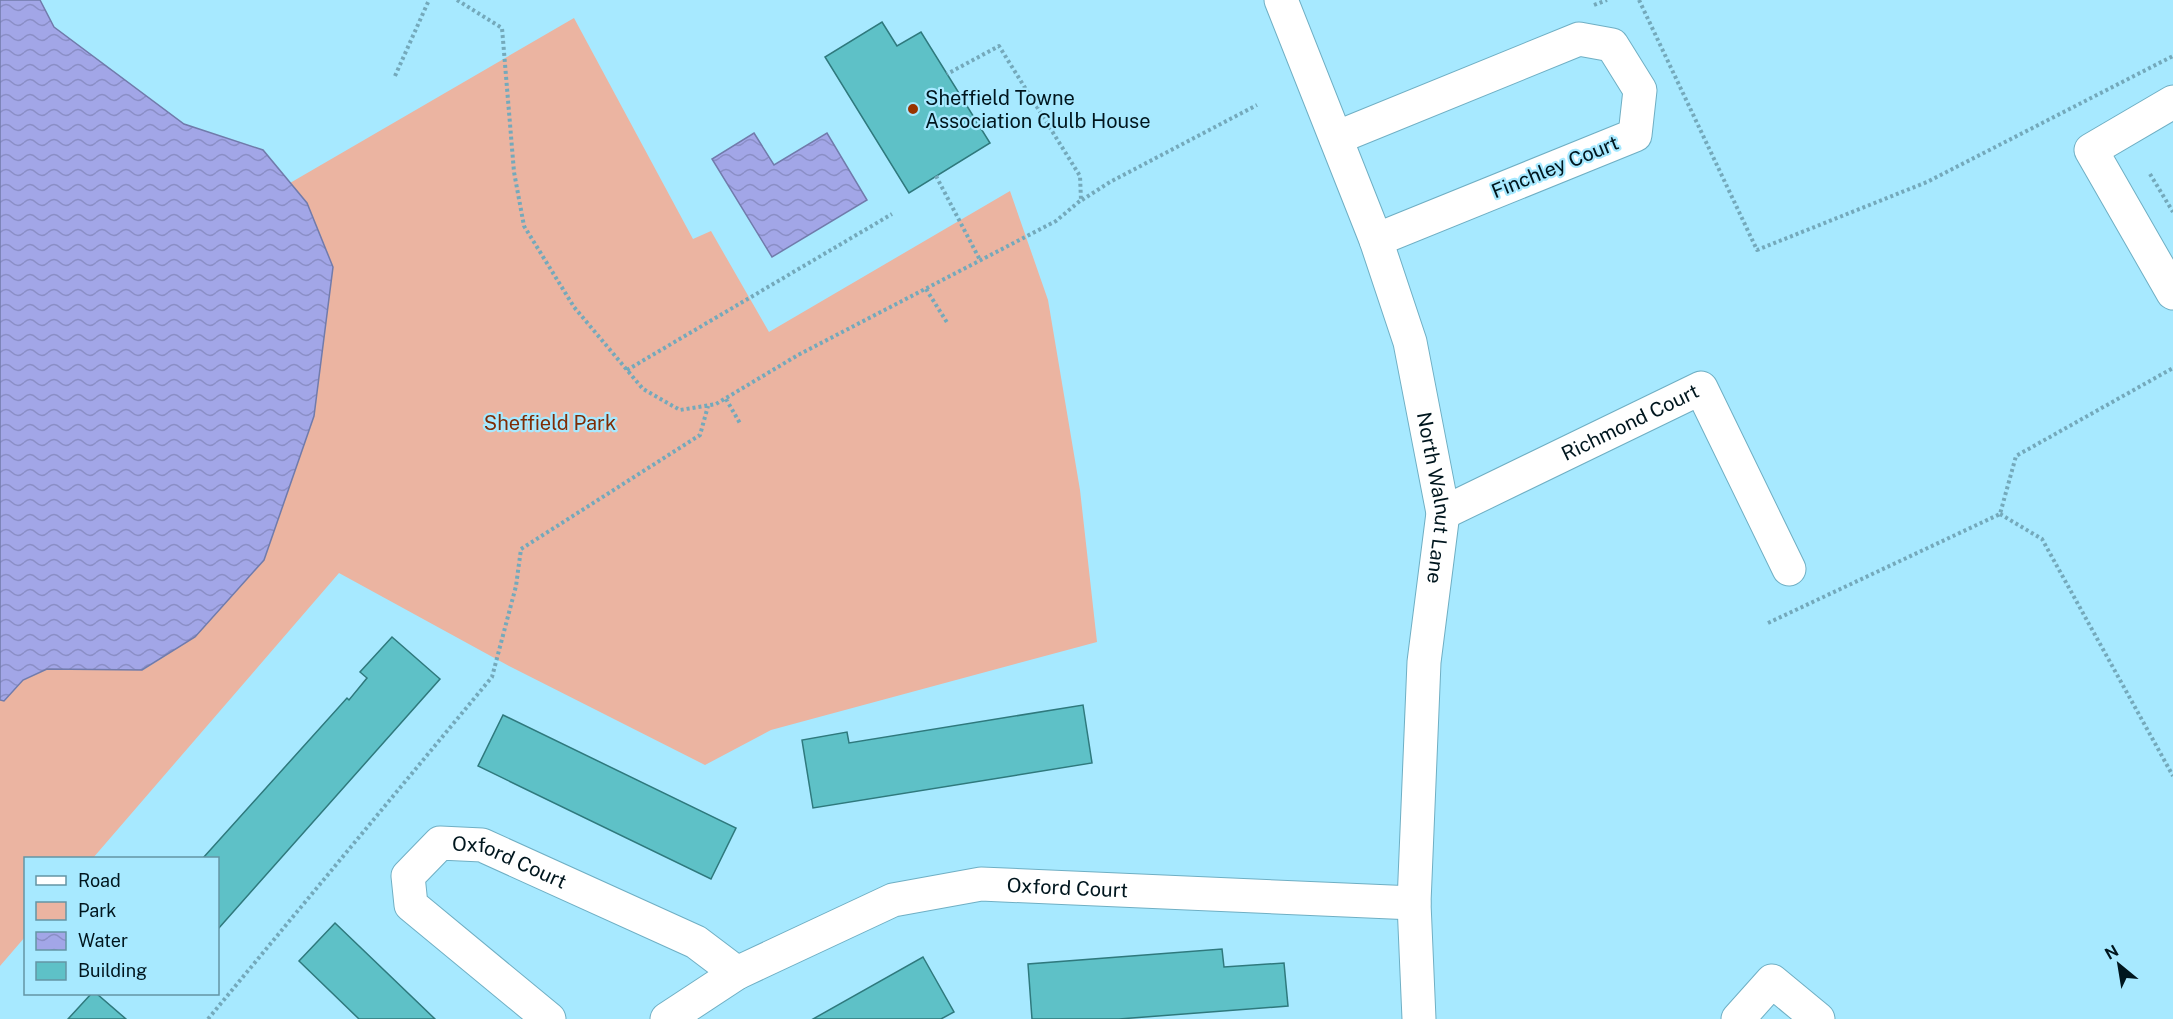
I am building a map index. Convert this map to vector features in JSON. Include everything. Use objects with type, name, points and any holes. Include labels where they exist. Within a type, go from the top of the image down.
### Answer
[{"type":"street","name":"North Walnut Lane","points":[[1281,0],[1376,240],[1410,342],[1443,513],[1424,662],[1414,903],[1419,1019]]},
{"type":"street","name":"Finchley Court","points":[[1336,138],[1579,39],[1612,45],[1640,90],[1635,135],[1376,240]]},
{"type":"street","points":[[2173,102],[2091,150],[2173,293]]},
{"type":"street","name":"Richmond Court","points":[[1443,513],[1701,388],[1790,569]]},
{"type":"street","name":"Oxford Court","points":[[549,1019],[411,905],[408,876],[440,843],[482,845],[696,942],[738,973]]},
{"type":"street","name":"Oxford Court","points":[[667,1019],[738,973],[893,900],[981,884],[1414,903]]},
{"type":"street","points":[[1738,1019],[1772,981],[1818,1019]]},
{"type":"path","points":[[395,76],[429,0]]},
{"type":"path","points":[[457,0],[502,28],[514,172],[524,226],[574,308],[643,389],[680,410],[708,406],[726,399],[798,355],[1056,221],[1081,200],[1110,182],[1257,105]]},
{"type":"path","points":[[1639,0],[1757,250],[1927,182],[2173,56]]},
{"type":"path","points":[[947,74],[999,46],[1080,176],[1081,200]]},
{"type":"path","points":[[2150,174],[2173,212]]},
{"type":"path","points":[[936,176],[980,260]]},
{"type":"path","points":[[627,370],[892,214]]},
{"type":"path","points":[[926,289],[948,324]]},
{"type":"path","points":[[1768,623],[2000,514],[2016,456],[2173,368]]},
{"type":"path","points":[[726,399],[741,425]]},
{"type":"path","points":[[208,1019],[492,677],[516,586],[521,549],[700,435],[708,406]]},
{"type":"path","points":[[2000,514],[2042,539],[2173,776]]},
{"type":"green space","name":"Sheffield Park","points":[[574,18],[693,239],[711,231],[769,332],[1010,191],[1048,300],[1080,490],[1097,642],[771,730],[705,765],[509,666],[339,573],[94,857],[24,857],[24,938],[0,966],[0,699],[4,700],[23,680],[48,669],[143,670],[195,637],[264,560],[314,416],[307,203],[290,183]]},
{"type":"water","points":[[0,0],[40,0],[54,27],[184,124],[263,150],[307,203],[333,267],[314,416],[264,560],[195,637],[142,670],[47,669],[23,680],[4,701],[0,700]]},
{"type":"water","points":[[754,133],[774,165],[827,133],[867,200],[772,257],[712,159]]},
{"type":"building","name":"Sheffield Towne Association Clulb House","points":[[882,22],[897,46],[921,32],[990,143],[909,193],[825,57]]},
{"type":"building","points":[[392,637],[440,679],[219,928],[219,857],[204,857],[347,698],[349,700],[367,678],[360,672]]},
{"type":"building","points":[[1083,705],[1092,763],[813,808],[802,740],[847,732],[849,743]]},
{"type":"building","points":[[503,715],[736,828],[711,879],[478,766]]},
{"type":"building","points":[[335,923],[435,1019],[359,1019],[299,961]]},
{"type":"building","points":[[1222,949],[1224,967],[1284,963],[1288,1006],[1119,1019],[1032,1019],[1028,964]]},
{"type":"building","points":[[923,957],[954,1012],[941,1019],[813,1019]]},
{"type":"building","points":[[90,995],[98,995],[126,1019],[68,1019]]},
{"type":"place","name":"Sheffield Towne Association Clulb House","points":[[913,109]]}]
